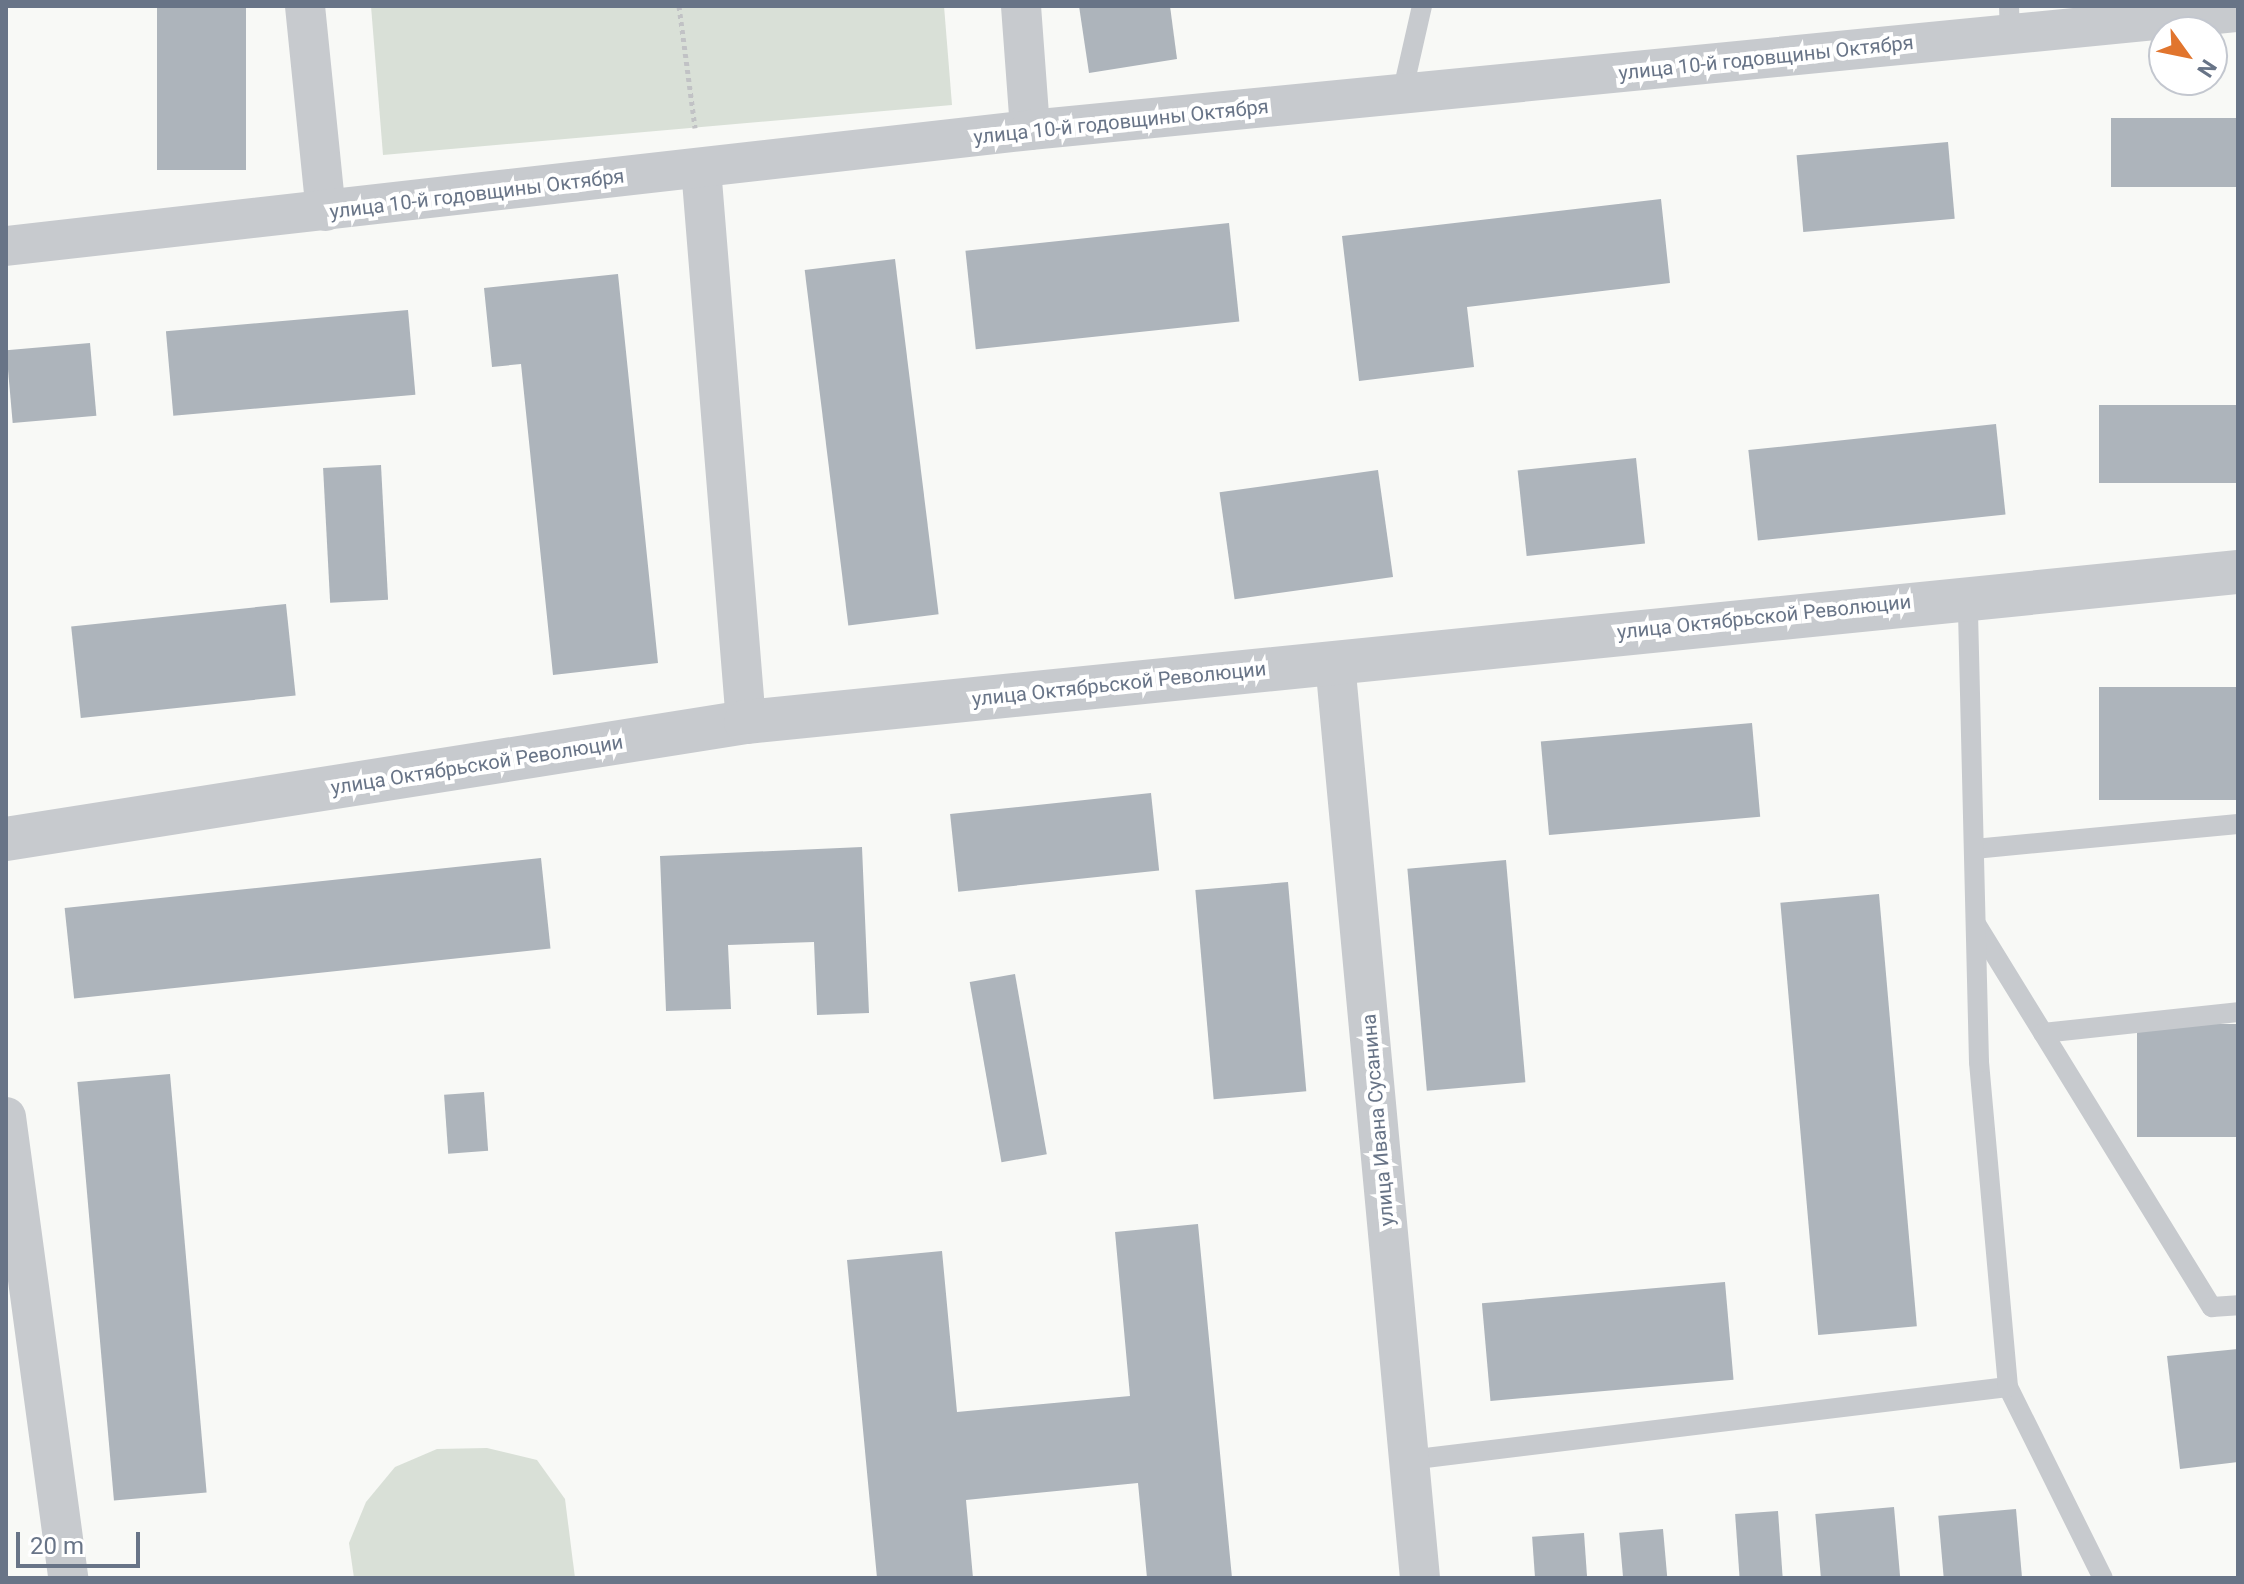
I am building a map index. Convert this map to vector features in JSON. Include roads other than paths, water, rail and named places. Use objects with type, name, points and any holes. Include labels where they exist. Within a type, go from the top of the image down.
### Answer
[{"type":"street","points":[[305,6],[326,211]]},
{"type":"street","points":[[1021,6],[1030,130]]},
{"type":"street","name":"улица 10-й годовщины Октября","points":[[6,246],[1030,130],[1402,94],[2010,20],[2238,12]]},
{"type":"street","points":[[701,168],[746,722]]},
{"type":"street","name":"улица Октябрьской Революции","points":[[6,839],[746,722],[1968,596],[2238,572]]},
{"type":"street","name":"улица Ивана Сусанина","points":[[1335,662],[1420,1578]]},
{"type":"street","points":[[6,1117],[68,1578]]},
{"type":"lane","points":[[1402,94],[1422,6]]},
{"type":"lane","points":[[1968,596],[1979,1062],[2008,1387],[2103,1578]]},
{"type":"lane","points":[[1974,849],[2238,824]]},
{"type":"lane","points":[[1975,923],[2212,1307],[2238,1305]]},
{"type":"lane","points":[[2043,1033],[2238,1012]]},
{"type":"lane","points":[[1409,1460],[2008,1387]]}]
